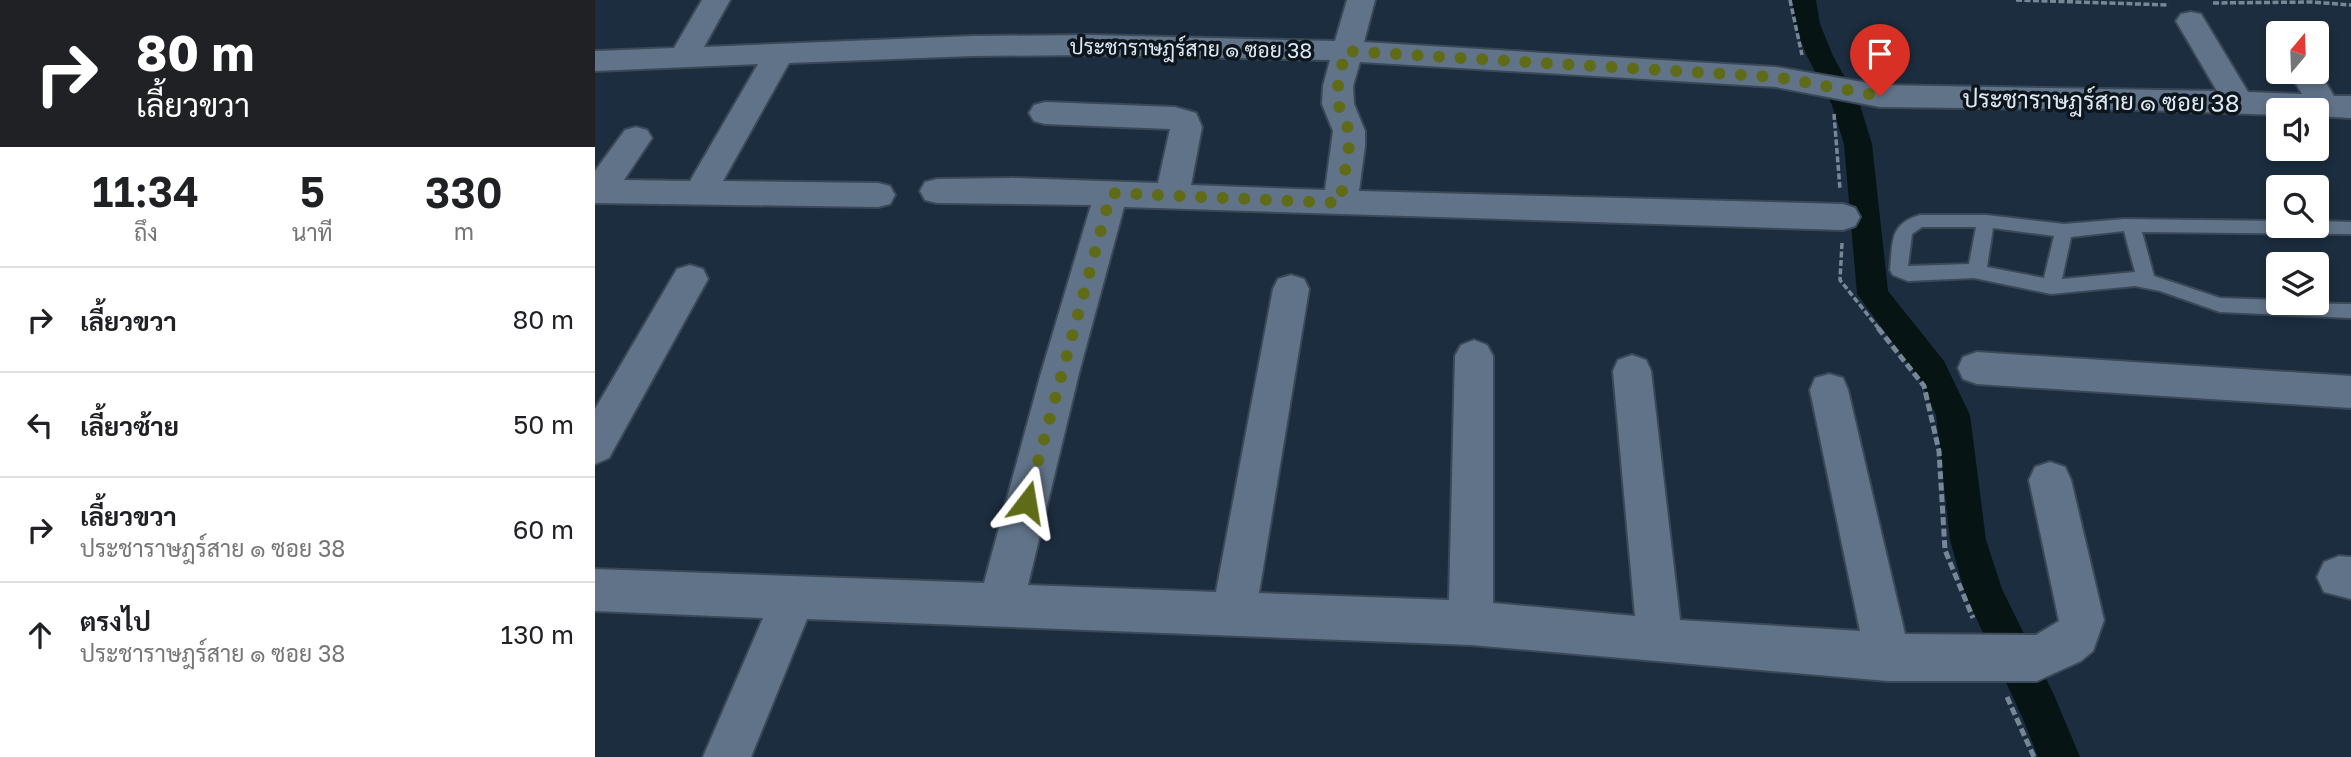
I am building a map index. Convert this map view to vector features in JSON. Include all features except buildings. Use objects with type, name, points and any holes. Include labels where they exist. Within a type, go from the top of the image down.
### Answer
[{"type":"street","points":[[683,58],[716,0]]},
{"type":"street","points":[[1340,203],[1349,131],[1338,104],[1338,86],[1345,51],[1361,0]]},
{"type":"street","points":[[2191,21],[2239,103]]},
{"type":"street","name":"ประชาราษฎร์สาย ๑ ซอย 38","points":[[595,61],[972,46],[1090,45],[1345,51],[1776,77],[1898,96],[2143,99],[2338,107]]},
{"type":"street","points":[[699,193],[779,54]]},
{"type":"street","points":[[2316,84],[2338,107]]},
{"type":"street","points":[[1045,113],[1185,121],[1171,195]]},
{"type":"street","points":[[597,192],[636,138]]},
{"type":"street","points":[[937,191],[1013,190],[1340,203],[1843,217]]},
{"type":"street","points":[[597,192],[878,195]]},
{"type":"street","points":[[1001,604],[1060,373],[1111,193]]},
{"type":"street","points":[[595,446],[690,279]]},
{"type":"street","points":[[1234,612],[1291,289]]},
{"type":"street","points":[[1471,623],[1474,356]]},
{"type":"street","points":[[1977,368],[2351,392]]},
{"type":"street","points":[[1632,371],[1660,640]]},
{"type":"street","points":[[1829,390],[1888,658]]},
{"type":"street","points":[[595,590],[1471,623],[1888,658],[2010,659],[2065,645],[2077,635],[2082,620],[2050,481]]},
{"type":"street","points":[[727,757],[794,598]]},
{"type":"lane","points":[[2351,228],[2133,225],[2064,231],[1986,221],[1920,221],[1906,228],[1903,234],[1899,270],[1902,273],[1977,272],[2051,287],[2120,279],[2146,280],[2220,305],[2351,311]]},
{"type":"lane","points":[[1977,272],[1986,221]]},
{"type":"lane","points":[[2133,225],[2146,280]]},
{"type":"lane","points":[[2051,287],[2064,231]]},
{"type":"path","points":[[1790,0],[1798,49],[1833,87],[1843,217],[1840,280],[1924,386],[1939,451],[1945,550],[2010,659],[2034,757]]},
{"type":"waterway","points":[[1804,0],[1807,24],[1820,56],[1846,105],[1858,144],[1873,294],[1932,371],[1953,415],[1968,540],[1984,594],[2040,709],[2059,757]]},
{"type":"route","points":[[1027,502],[1111,193],[1340,203],[1349,146],[1349,131],[1338,104],[1338,86],[1345,51],[1776,77],[1880,96]]}]
